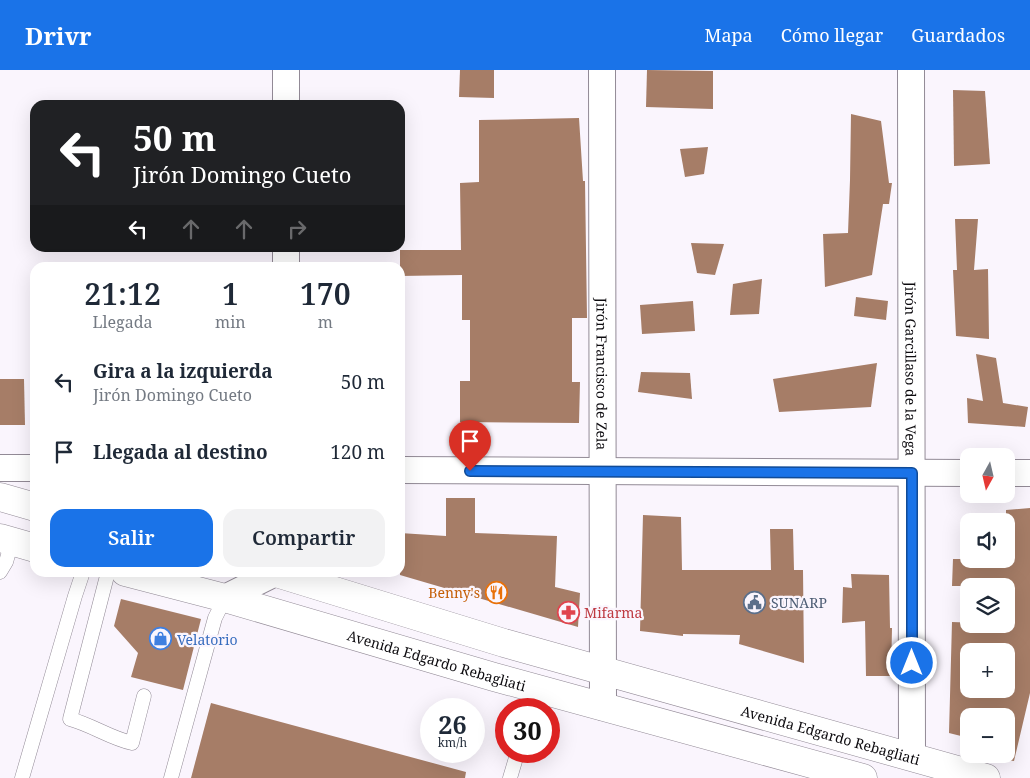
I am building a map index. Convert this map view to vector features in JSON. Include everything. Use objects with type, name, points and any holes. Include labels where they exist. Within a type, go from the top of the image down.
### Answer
[{"type":"street","points":[[286,70],[286,100]]},
{"type":"street","name":"Jirón Francisco de Zela","points":[[602,70],[603,707]]},
{"type":"street","name":"Jirón Garcillaso de la Vega","points":[[911,70],[912,757]]},
{"type":"street","points":[[0,468],[30,468]]},
{"type":"street","points":[[405,470],[960,473]]},
{"type":"street","points":[[1015,473],[1030,473]]},
{"type":"street","points":[[0,497],[30,506]]},
{"type":"street","name":"Avenida Edgardo Rebagliati","points":[[144,577],[225,598],[529,698]]},
{"type":"street","points":[[225,598],[268,577]]},
{"type":"street","name":"Avenida Edgardo Rebagliati","points":[[289,577],[504,643],[986,778]]},
{"type":"street","name":"Avenida Edgardo Rebagliati","points":[[560,702],[603,707],[830,774],[863,778]]},
{"type":"lane","points":[[0,572],[16,542]]},
{"type":"lane","points":[[22,778],[81,577]]},
{"type":"lane","points":[[107,577],[70,718],[119,740],[132,743],[144,696]]},
{"type":"lane","points":[[171,778],[215,618],[225,598]]},
{"type":"lane","points":[[830,774],[840,737]]},
{"type":"lane","points":[[510,778],[514,763]]},
{"type":"building","points":[[460,70],[494,70],[494,98],[459,97]]},
{"type":"building","points":[[647,70],[713,71],[713,109],[646,107]]},
{"type":"building","points":[[953,90],[985,91],[990,164],[954,166]]},
{"type":"building","points":[[851,114],[881,121],[889,183],[892,183],[889,204],[883,204],[872,275],[825,287],[823,234],[848,233]]},
{"type":"building","points":[[579,118],[583,181],[585,181],[587,318],[572,318],[572,382],[580,382],[579,423],[460,422],[460,381],[470,381],[470,320],[462,320],[462,275],[405,276],[405,262],[400,262],[400,252],[405,252],[405,250],[461,250],[460,183],[479,182],[479,120]]},
{"type":"building","points":[[708,147],[704,174],[685,177],[680,149]]},
{"type":"building","points":[[955,219],[978,219],[974,270],[988,269],[989,339],[956,336],[953,270],[957,270]]},
{"type":"building","points":[[691,243],[724,244],[715,275],[697,273]]},
{"type":"building","points":[[762,279],[759,314],[730,315],[733,284]]},
{"type":"building","points":[[856,297],[888,301],[886,320],[854,316]]},
{"type":"building","points":[[693,301],[695,331],[642,334],[640,305]]},
{"type":"building","points":[[976,354],[996,358],[1003,403],[1028,407],[1025,427],[968,423],[967,398],[983,401]]},
{"type":"building","points":[[877,363],[871,407],[779,412],[773,379]]},
{"type":"building","points":[[641,372],[690,373],[692,399],[638,392]]},
{"type":"building","points":[[0,379],[24,379],[25,425],[0,425]]},
{"type":"building","points":[[446,498],[475,498],[475,533],[557,536],[555,587],[580,593],[578,627],[405,576],[405,533],[446,536]]},
{"type":"building","points":[[1030,508],[1030,693],[1015,757],[1015,708],[960,708],[960,736],[949,733],[952,622],[960,622],[960,633],[1015,633],[1015,578],[960,578],[960,586],[952,586],[953,559],[960,559],[960,568],[1015,568],[1015,513],[1006,513],[1006,510]]},
{"type":"building","points":[[643,515],[681,517],[682,570],[771,570],[770,529],[793,529],[794,570],[803,570],[804,663],[739,644],[740,635],[683,634],[683,636],[640,631]]},
{"type":"building","points":[[851,574],[889,575],[890,628],[892,628],[891,676],[866,676],[865,621],[842,623],[843,587],[852,588]]},
{"type":"building","name":"Velatorio","points":[[121,599],[201,619],[183,690],[131,677],[138,653],[114,626]]},
{"type":"building","points":[[211,703],[420,760],[420,763],[433,763],[466,772],[465,778],[191,778]]},
{"type":"place","name":"Benny's","points":[[496,592]]},
{"type":"place","name":"SUNARP","points":[[755,602]]},
{"type":"place","name":"Mifarma","points":[[568,612]]},
{"type":"place","name":"Velatorio","points":[[161,639]]},
{"type":"route","points":[[470,471],[912,473],[912,663]]}]
